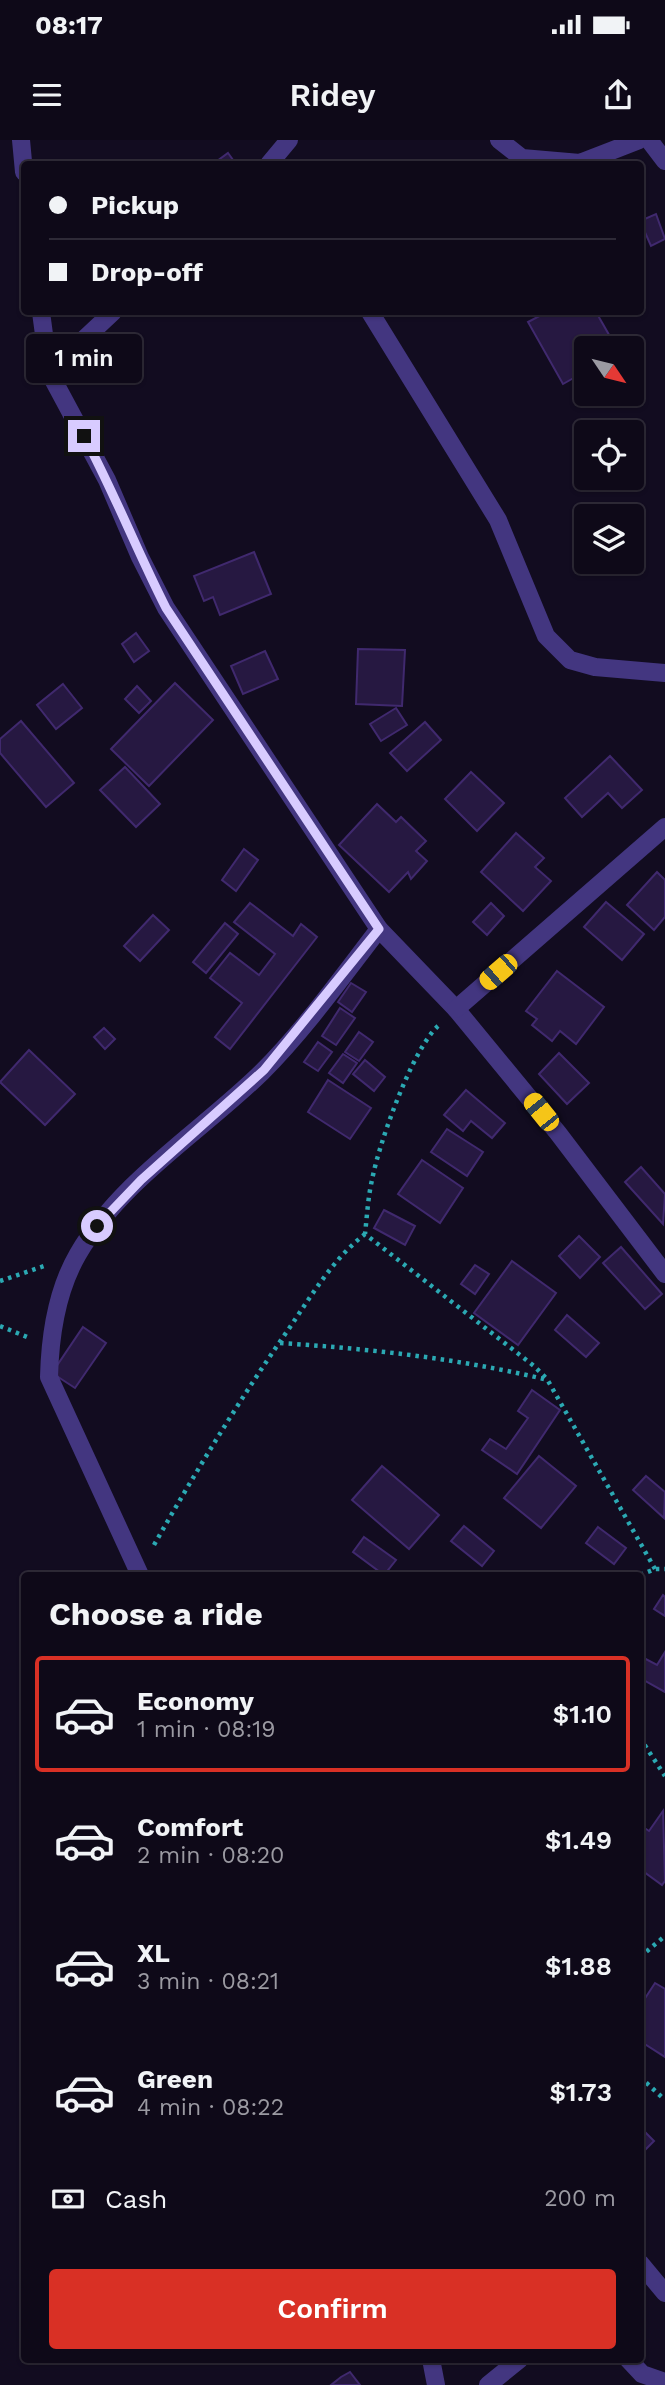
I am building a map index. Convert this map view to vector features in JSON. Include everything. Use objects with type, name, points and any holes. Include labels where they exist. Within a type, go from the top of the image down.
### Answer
[{"type":"street","points":[[20,140],[23,161]]},
{"type":"street","points":[[272,161],[289,140]]},
{"type":"street","points":[[499,140],[523,158],[557,161]]},
{"type":"street","points":[[585,161],[639,140]]},
{"type":"street","points":[[649,140],[665,161]]},
{"type":"street","points":[[41,315],[49,372],[107,480],[140,557],[166,608],[379,929],[456,1009],[558,1133],[665,1274]]},
{"type":"street","points":[[49,372],[110,315]]},
{"type":"street","points":[[372,315],[498,520],[546,636],[570,660],[594,667],[665,673]]},
{"type":"street","points":[[456,1009],[665,827]]},
{"type":"street","points":[[138,1572],[49,1377],[49,1344],[67,1275],[97,1226],[141,1180],[264,1070],[379,929]]},
{"type":"street","points":[[644,2268],[665,2293]]},
{"type":"street","points":[[432,2363],[436,2385]]},
{"type":"street","points":[[488,2385],[515,2363]]},
{"type":"street","points":[[632,2363],[642,2374],[665,2382]]},
{"type":"path","points":[[140,1572],[228,1419],[338,1258],[365,1234],[372,1180],[379,1154],[419,1050],[429,1034],[456,1009]]},
{"type":"path","points":[[365,1234],[547,1379],[654,1569]]},
{"type":"path","points":[[0,1281],[78,1254]]},
{"type":"path","points":[[279,1343],[471,1361],[547,1379]]},
{"type":"path","points":[[644,1574],[654,1569],[665,1569]]},
{"type":"path","points":[[644,1744],[665,1776]]},
{"type":"path","points":[[644,1954],[665,1936]]},
{"type":"path","points":[[644,2081],[665,2100]]},
{"type":"building","points":[[228,153],[234,161],[217,161]]},
{"type":"building","points":[[656,214],[665,239],[651,246],[644,230],[644,219]]},
{"type":"building","points":[[541,315],[598,315],[610,336],[574,336],[574,378],[563,384],[528,322]]},
{"type":"building","points":[[254,552],[271,594],[220,615],[213,597],[204,601],[194,576]]},
{"type":"building","points":[[136,633],[149,651],[134,662],[122,644]]},
{"type":"building","points":[[358,649],[405,650],[402,706],[356,704]]},
{"type":"building","points":[[265,651],[278,679],[243,694],[231,666]]},
{"type":"building","points":[[175,683],[213,720],[149,786],[111,749]]},
{"type":"building","points":[[63,684],[82,708],[56,729],[37,705]]},
{"type":"building","points":[[137,686],[151,701],[139,713],[125,699]]},
{"type":"building","points":[[396,708],[407,725],[381,741],[370,724]]},
{"type":"building","points":[[21,721],[74,783],[46,807],[0,753],[0,739]]},
{"type":"building","points":[[425,722],[441,740],[407,771],[390,753]]},
{"type":"building","points":[[610,756],[642,790],[622,808],[608,793],[582,817],[565,798]]},
{"type":"building","points":[[125,767],[160,804],[136,827],[100,790]]},
{"type":"building","points":[[471,772],[504,803],[477,831],[445,799]]},
{"type":"building","points":[[377,804],[396,822],[401,817],[426,841],[416,851],[427,861],[411,879],[408,872],[389,892],[339,845]]},
{"type":"building","points":[[516,833],[544,858],[535,867],[551,881],[523,911],[481,872]]},
{"type":"building","points":[[244,849],[258,860],[236,891],[222,880]]},
{"type":"building","points":[[657,872],[665,880],[665,917],[654,930],[627,905]]},
{"type":"building","points":[[606,902],[644,934],[622,960],[584,927]]},
{"type":"building","points":[[250,903],[293,936],[301,924],[317,937],[230,1049],[215,1037],[242,1003],[210,978],[230,953],[259,975],[275,954],[234,922]]},
{"type":"building","points":[[491,903],[504,916],[487,935],[473,922]]},
{"type":"building","points":[[153,915],[169,930],[140,961],[124,946]]},
{"type":"building","points":[[225,923],[238,934],[206,973],[193,962]]},
{"type":"building","points":[[557,971],[604,1007],[576,1044],[560,1031],[552,1041],[532,1025],[537,1019],[526,1011]]},
{"type":"building","points":[[351,983],[366,992],[352,1012],[338,1002]]},
{"type":"building","points":[[340,1008],[355,1018],[336,1045],[322,1036]]},
{"type":"building","points":[[104,1028],[115,1039],[105,1049],[94,1037]]},
{"type":"building","points":[[359,1032],[373,1042],[359,1061],[345,1052]]},
{"type":"building","points":[[318,1042],[332,1052],[318,1071],[304,1062]]},
{"type":"building","points":[[29,1050],[75,1094],[45,1125],[0,1082]]},
{"type":"building","points":[[559,1053],[589,1083],[567,1104],[539,1074]]},
{"type":"building","points":[[343,1054],[357,1063],[343,1083],[329,1073]]},
{"type":"building","points":[[365,1060],[385,1077],[374,1091],[353,1074]]},
{"type":"building","points":[[328,1080],[371,1108],[350,1139],[308,1112]]},
{"type":"building","points":[[466,1090],[505,1123],[492,1138],[471,1121],[463,1131],[444,1115]]},
{"type":"building","points":[[447,1129],[483,1152],[467,1176],[431,1152]]},
{"type":"building","points":[[422,1160],[463,1188],[440,1223],[398,1194]]},
{"type":"building","points":[[641,1167],[665,1194],[663,1224],[625,1182]]},
{"type":"building","points":[[384,1210],[415,1226],[405,1245],[374,1228]]},
{"type":"building","points":[[579,1236],[600,1257],[580,1278],[559,1256]]},
{"type":"building","points":[[621,1247],[662,1294],[645,1309],[603,1263]]},
{"type":"building","points":[[512,1261],[556,1293],[518,1345],[474,1313]]},
{"type":"building","points":[[475,1265],[489,1274],[475,1294],[461,1284]]},
{"type":"building","points":[[567,1315],[599,1343],[586,1357],[555,1330]]},
{"type":"building","points":[[83,1327],[106,1343],[75,1388],[52,1373]]},
{"type":"building","points":[[532,1390],[560,1410],[517,1474],[482,1450],[490,1439],[506,1449],[528,1418],[518,1411]]},
{"type":"building","points":[[539,1456],[576,1486],[541,1528],[504,1498]]},
{"type":"building","points":[[382,1466],[439,1515],[409,1549],[352,1500]]},
{"type":"building","points":[[646,1476],[665,1492],[664,1518],[633,1490]]},
{"type":"building","points":[[464,1526],[494,1551],[482,1566],[451,1541]]},
{"type":"building","points":[[598,1527],[626,1548],[614,1564],[586,1543]]},
{"type":"building","points":[[364,1537],[396,1560],[386,1572],[380,1572],[353,1552]]},
{"type":"building","points":[[663,1595],[665,1597],[665,1616],[654,1609]]},
{"type":"building","points":[[665,1652],[665,1692],[644,1680],[644,1658],[657,1665]]},
{"type":"building","points":[[663,1811],[665,1881],[662,1885],[644,1872],[644,1828],[649,1831]]},
{"type":"building","points":[[655,1983],[665,1989],[665,2057],[644,2044],[644,2000]]},
{"type":"building","points":[[644,2131],[654,2141],[644,2151]]},
{"type":"building","points":[[350,2372],[360,2385],[331,2385],[341,2377]]},
{"type":"route","points":[[84,436],[166,608],[379,929],[264,1070],[141,1180],[97,1226]]}]
